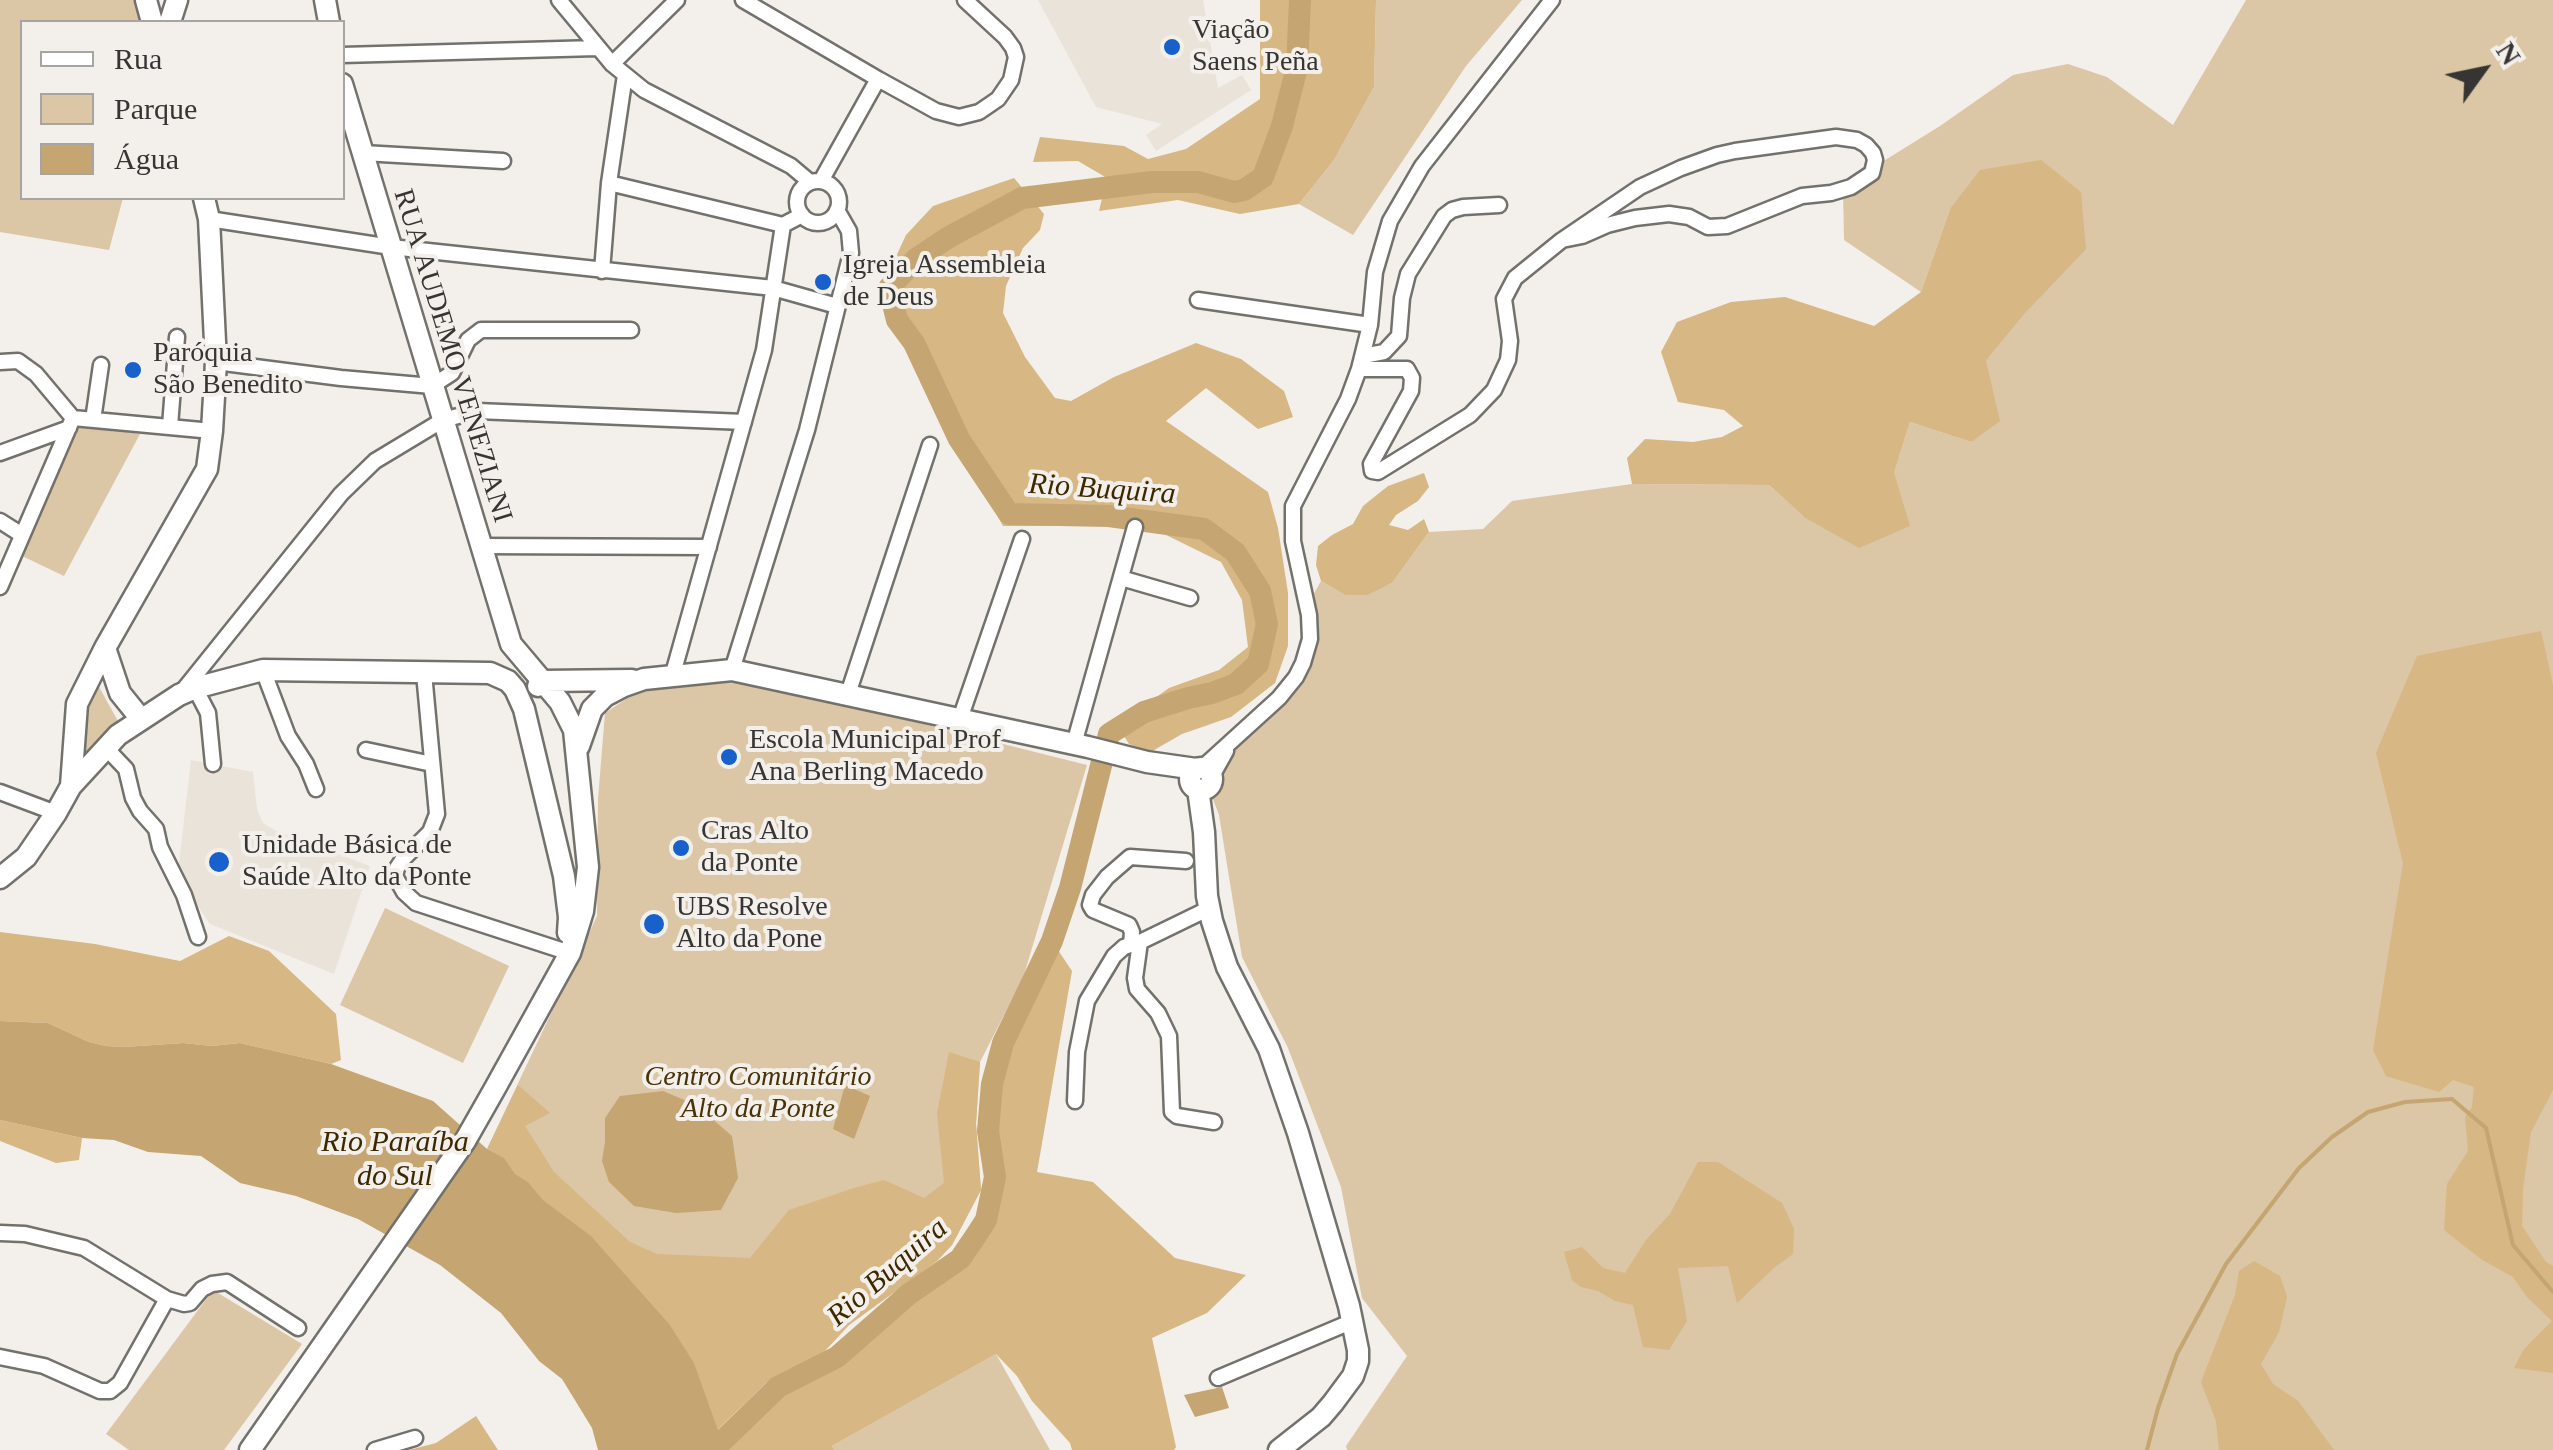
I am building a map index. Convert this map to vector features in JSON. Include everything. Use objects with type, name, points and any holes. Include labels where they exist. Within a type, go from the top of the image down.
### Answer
[{"type":"main road","name":"RUA AUDEMO VENEZIANI","points":[[250,1450],[464,1141],[494,1090],[568,955],[583,911],[588,867],[574,730],[543,681],[511,644],[345,94]]},
{"type":"main road","points":[[71,786],[77,704],[207,468],[216,362],[209,219],[204,200]]},
{"type":"main road","points":[[0,878],[26,856],[71,786],[118,736],[187,691],[262,670],[490,673],[506,663],[511,644]]},
{"type":"main road","points":[[105,648],[120,692],[141,719]]},
{"type":"main road","points":[[524,710],[532,690],[543,681],[644,679],[732,670],[1081,746],[1201,778],[1210,908],[1228,967],[1269,1049],[1298,1133],[1358,1350],[1353,1376],[1321,1417],[1279,1450]]},
{"type":"main road","name":"RUA AUDEMO VENEZIANI","points":[[490,673],[508,680],[524,710],[564,876],[570,917],[568,955]]},
{"type":"main road","points":[[534,752],[552,770],[563,769],[578,757],[592,709],[605,696],[644,679]]},
{"type":"street","points":[[558,0],[612,64],[644,90],[815,181],[827,182],[836,192],[838,210],[828,220],[807,220],[797,197],[804,186],[815,181],[878,79]]},
{"type":"street","points":[[612,64],[677,0]]},
{"type":"street","points":[[743,0],[878,79],[936,110],[958,117],[990,107],[1011,80],[1016,58],[1013,48],[966,0]]},
{"type":"street","points":[[1201,778],[1233,738],[1287,689],[1303,663],[1310,639],[1309,614],[1293,541],[1293,506],[1348,398],[1361,363],[1370,325],[1375,272],[1390,221],[1422,166],[1552,0]]},
{"type":"street","points":[[345,55],[598,48]]},
{"type":"street","points":[[602,271],[609,184],[625,75]]},
{"type":"street","points":[[1361,363],[1407,369],[1412,378],[1411,390],[1370,464],[1372,471],[1378,472],[1470,414],[1494,390],[1510,352],[1506,291],[1521,271],[1562,240],[1640,187],[1716,154],[1836,137],[1858,140],[1875,160],[1872,173],[1852,187],[1802,196],[1727,226],[1708,227],[1689,217],[1669,214],[1636,218],[1562,240]]},
{"type":"street","points":[[363,153],[504,161]]},
{"type":"street","points":[[609,184],[783,225],[802,215]]},
{"type":"street","points":[[1361,363],[1384,352],[1399,336],[1408,274],[1444,216],[1464,207],[1499,205]]},
{"type":"street","points":[[732,670],[806,430],[851,253],[849,230],[838,210]]},
{"type":"street","points":[[209,219],[391,247],[773,288],[837,306]]},
{"type":"street","points":[[672,677],[764,350],[783,225]]},
{"type":"street","points":[[1198,300],[1370,325]]},
{"type":"street","points":[[216,362],[432,386],[452,373],[468,340],[480,330],[631,330]]},
{"type":"street","points":[[170,426],[177,337]]},
{"type":"street","points":[[0,362],[18,361],[36,374],[71,423]]},
{"type":"street","points":[[93,420],[101,366]]},
{"type":"street","points":[[213,764],[208,713],[187,691],[341,494],[375,461],[442,420],[477,411],[744,422]]},
{"type":"street","points":[[0,453],[71,423],[93,420],[212,430]]},
{"type":"street","points":[[0,587],[71,423]]},
{"type":"street","points":[[847,697],[930,445]]},
{"type":"street","points":[[0,521],[22,535]]},
{"type":"street","points":[[1081,746],[1135,527]]},
{"type":"street","points":[[960,720],[1022,539]]},
{"type":"street","points":[[480,546],[708,547]]},
{"type":"street","points":[[1121,578],[1190,598]]},
{"type":"street","points":[[262,670],[288,736],[316,789]]},
{"type":"street","points":[[424,672],[437,814],[430,832],[397,868],[396,876],[404,892],[416,903],[568,955]]},
{"type":"street","points":[[106,748],[126,768],[133,798],[156,829],[198,936]]},
{"type":"street","points":[[366,750],[432,764]]},
{"type":"street","points":[[0,792],[56,813]]},
{"type":"street","points":[[1186,861],[1130,856],[1106,878],[1090,905],[1093,910],[1129,925],[1132,932],[1135,983],[1164,1021],[1169,1036],[1170,1110],[1176,1116],[1214,1122]]},
{"type":"street","points":[[1075,1101],[1077,1052],[1088,1001],[1110,960],[1119,950],[1210,908]]},
{"type":"street","points":[[0,1233],[25,1234],[84,1248],[167,1298],[184,1304],[202,1289],[227,1282],[298,1328]]},
{"type":"street","points":[[0,1357],[44,1366],[100,1391],[110,1391],[120,1383],[167,1298]]},
{"type":"street","points":[[1218,1378],[1353,1321]]},
{"type":"street","points":[[375,1450],[415,1438]]},
{"type":"shaded area","name":"Viação Saens Peña","points":[[1038,0],[1203,0],[1218,88],[1242,75],[1251,90],[1156,151],[1146,135],[1162,124],[1096,107]]},
{"type":"shaded area","points":[[1260,0],[1376,0],[1374,87],[1334,160],[1299,204],[1240,214],[1178,200],[1099,211],[1107,178],[1078,161],[1033,162],[1040,137],[1124,146],[1148,159],[1186,149],[1260,99]]},
{"type":"shaded area","points":[[2041,160],[2081,192],[2086,249],[1986,361],[2000,421],[1971,442],[1910,422],[1894,473],[1910,526],[1859,548],[1804,517],[1769,485],[1632,484],[1627,458],[1645,439],[1693,442],[1722,437],[1743,426],[1724,410],[1678,402],[1661,352],[1677,322],[1731,302],[1785,297],[1874,326],[1921,292],[1950,209],[1980,170]]},
{"type":"shaded area","points":[[1014,178],[1044,214],[1040,230],[1023,248],[1006,286],[1003,313],[1025,357],[1055,398],[1071,401],[1114,377],[1196,343],[1241,359],[1284,391],[1293,417],[1258,429],[1206,388],[1166,421],[1268,492],[1288,593],[1288,646],[1275,683],[1231,717],[1182,734],[1149,753],[1129,744],[1115,722],[1169,688],[1219,670],[1248,647],[1242,600],[1221,562],[1156,530],[1127,526],[1003,526],[949,434],[890,316],[887,276],[906,235],[933,206]]},
{"type":"shaded area","points":[[1424,473],[1429,487],[1389,525],[1408,530],[1424,519],[1429,532],[1392,583],[1367,595],[1345,595],[1321,581],[1316,565],[1318,546],[1353,524],[1363,506],[1388,486]]},
{"type":"shaded area","points":[[2541,631],[2553,685],[2553,1090],[2531,1132],[2522,1226],[2546,1262],[2553,1266],[2553,1373],[2514,1368],[2524,1349],[2552,1321],[2513,1277],[2481,1259],[2444,1230],[2447,1184],[2468,1151],[2465,1117],[2472,1107],[2474,1087],[2453,1080],[2439,1092],[2386,1076],[2373,1050],[2403,863],[2376,753],[2417,656]]},
{"type":"shaded area","points":[[191,760],[253,772],[257,809],[263,823],[370,866],[334,974],[210,924],[189,893],[179,863]]},
{"type":"shaded area","points":[[0,932],[95,944],[180,961],[229,936],[269,951],[336,1014],[341,1060],[331,1064],[240,1043],[106,1046],[48,1023],[0,1021]]},
{"type":"shaded area","points":[[1052,941],[1072,971],[1037,1172],[1093,1182],[1175,1258],[1246,1275],[1207,1313],[1152,1338],[1176,1447],[1072,1450],[996,1354],[832,1446],[834,1450],[725,1450],[722,1442],[778,1387],[837,1357],[909,1294],[960,1259],[986,1220],[995,1177],[988,1131],[992,1084],[1003,1043]]},
{"type":"shaded area","points":[[949,1052],[980,1062],[976,1124],[981,1190],[952,1245],[937,1261],[849,1325],[823,1353],[767,1382],[717,1430],[694,1363],[670,1325],[591,1236],[543,1200],[504,1158],[487,1149],[518,1085],[550,1113],[525,1126],[554,1172],[630,1242],[657,1254],[750,1258],[789,1210],[884,1180],[924,1198],[944,1183],[937,1113]]},
{"type":"shaded area","points":[[0,1120],[82,1138],[79,1160],[56,1163],[0,1141]]},
{"type":"shaded area","points":[[1698,1162],[1718,1162],[1782,1203],[1794,1229],[1793,1254],[1737,1303],[1728,1266],[1678,1268],[1687,1321],[1669,1350],[1643,1347],[1633,1305],[1581,1287],[1572,1280],[1564,1252],[1582,1247],[1603,1268],[1625,1273],[1646,1240],[1670,1214]]},
{"type":"shaded area","points":[[2254,1261],[2280,1276],[2287,1297],[2279,1332],[2261,1364],[2273,1384],[2298,1401],[2334,1450],[2219,1450],[2216,1421],[2201,1382],[2235,1295],[2239,1271]]},
{"type":"shaded area","points":[[476,1416],[498,1450],[409,1450],[436,1443]]},
{"type":"green space","points":[[0,0],[135,0],[140,20],[20,20],[20,200],[122,200],[109,250],[0,232]]},
{"type":"green space","points":[[1376,0],[1522,0],[1466,66],[1353,235],[1299,204],[1334,160],[1374,87]]},
{"type":"green space","points":[[2246,0],[2553,0],[2553,1450],[1347,1450],[1407,1356],[1362,1298],[1341,1187],[1288,1048],[1242,957],[1219,815],[1209,789],[1233,738],[1279,698],[1310,639],[1308,604],[1321,581],[1345,595],[1367,594],[1392,583],[1429,532],[1483,529],[1512,501],[1632,484],[1769,485],[1804,517],[1894,473],[1910,422],[1971,442],[1986,361],[2028,310],[1950,209],[1921,292],[1844,240],[1843,190],[2013,75],[2068,64],[2107,77],[2173,125]]},
{"type":"green space","points":[[80,425],[140,434],[64,576],[20,555]]},
{"type":"green space","name":"Centro Comunitário Alto da Ponte","points":[[731,676],[1087,765],[1023,978],[980,1062],[976,1124],[981,1190],[952,1245],[937,1261],[849,1325],[823,1353],[767,1382],[717,1430],[711,1408],[487,1149],[597,916],[598,799],[605,713],[646,686]]},
{"type":"green space","points":[[98,685],[119,723],[84,759],[83,732]]},
{"type":"green space","points":[[385,908],[509,966],[463,1063],[340,1005]]},
{"type":"green space","points":[[213,1290],[302,1344],[224,1450],[129,1450],[106,1434]]},
{"type":"green space","points":[[996,1354],[1050,1450],[834,1450],[832,1446]]},
{"type":"water","name":"Rio Paraíba do Sul","points":[[0,1021],[48,1023],[106,1046],[240,1043],[331,1064],[433,1101],[487,1149],[504,1158],[543,1200],[591,1236],[670,1325],[694,1363],[725,1450],[598,1450],[592,1428],[562,1379],[539,1361],[501,1313],[440,1265],[358,1219],[296,1196],[240,1183],[201,1156],[148,1152],[114,1140],[82,1138],[0,1120]]},
{"type":"water","points":[[845,1085],[870,1096],[854,1139],[833,1129]]},
{"type":"water","points":[[663,1091],[696,1105],[732,1136],[738,1178],[721,1210],[676,1213],[634,1206],[609,1182],[602,1161],[605,1118],[620,1096]]},
{"type":"water","points":[[1222,1387],[1229,1408],[1195,1417],[1184,1395]]},
{"type":"waterway","name":"Rio Buquira","points":[[713,1450],[778,1387],[837,1357],[909,1294],[960,1259],[975,1237],[986,1220],[995,1177],[988,1131],[992,1084],[1003,1043],[1052,941],[1070,888],[1109,734],[1144,712],[1236,684],[1258,664],[1267,624],[1260,591],[1235,552],[1204,529],[1109,516],[1009,514],[959,439],[914,343],[897,320],[889,288],[916,259],[1022,198],[1152,182],[1198,182],[1234,192],[1263,177],[1282,126],[1297,67],[1300,0]]},
{"type":"waterway","points":[[2147,1450],[2177,1354],[2226,1264],[2299,1168],[2332,1137],[2368,1112],[2405,1102],[2452,1099],[2486,1128],[2513,1245],[2553,1292]]},
{"type":"place","name":"Viação Saens Peña","points":[[1172,47]]},
{"type":"place","name":"Igreja Assembleia de Deus","points":[[823,282]]},
{"type":"place","name":"Paróquia São Benedito","points":[[133,370]]},
{"type":"place","name":"Escola Municipal Prof Ana Berling Macedo","points":[[729,757]]},
{"type":"place","name":"Cras Alto da Ponte","points":[[681,848]]},
{"type":"place","name":"Unidade Básica de Saúde Alto da Ponte","points":[[219,862]]},
{"type":"place","name":"UBS Resolve Alto da Pone","points":[[654,924]]}]
